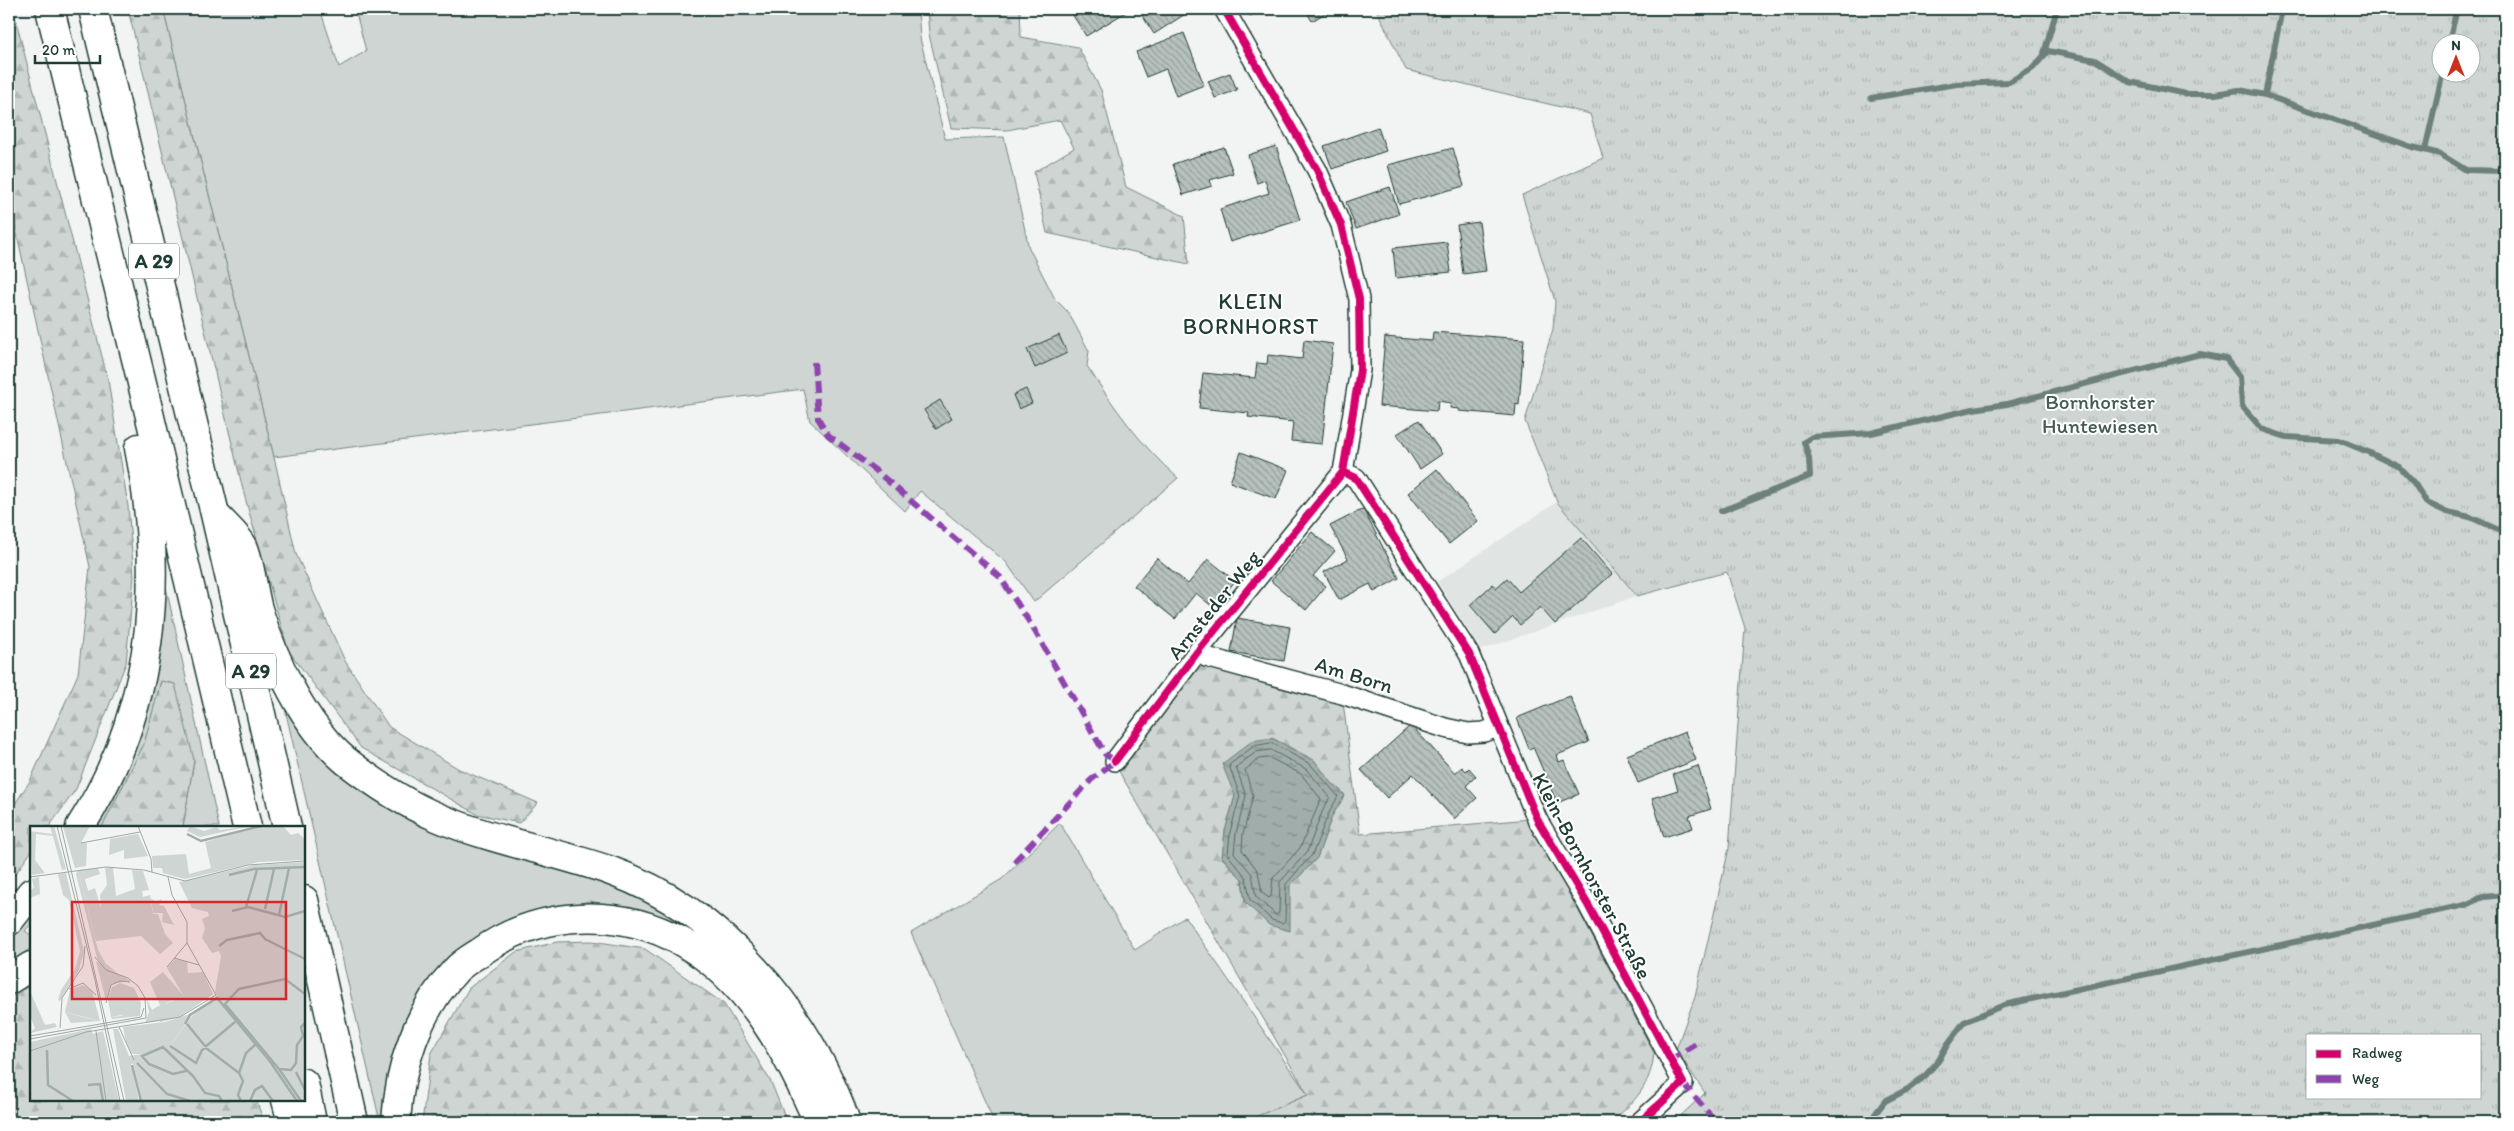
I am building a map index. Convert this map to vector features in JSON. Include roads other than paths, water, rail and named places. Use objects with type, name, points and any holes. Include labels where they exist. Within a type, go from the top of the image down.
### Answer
[{"type":"highway","name":"A 29","points":[[50,9],[141,379],[247,826]]},
{"type":"highway","name":"A 29","points":[[93,9],[215,514],[287,826]]},
{"type":"highway","points":[[81,826],[99,797],[123,743],[141,682],[150,625],[153,559],[147,491],[137,436],[141,379]]},
{"type":"highway","points":[[215,514],[243,546],[258,608],[274,655],[286,679],[319,731],[344,759],[391,794],[438,818],[614,872],[655,892],[690,914],[738,951],[773,991],[806,1037],[829,1080],[846,1122]]},
{"type":"highway","points":[[9,922],[30,894]]},
{"type":"highway","points":[[305,904],[354,1122]]},
{"type":"highway","points":[[396,1122],[398,1091],[412,1041],[429,1004],[455,970],[492,943],[528,928],[564,918],[603,916],[657,930],[683,942],[714,964],[746,997],[774,1035],[818,1122]]},
{"type":"highway","points":[[9,980],[30,967]]},
{"type":"highway","points":[[305,1088],[312,1122]]},
{"type":"highway","points":[[286,1101],[292,1122]]},
{"type":"street","points":[[1224,9],[1317,170],[1341,225],[1359,299],[1361,336],[1360,370],[1343,472]]},
{"type":"street","name":"Arnsteder Weg","points":[[1115,761],[1198,651],[1343,472]]},
{"type":"street","name":"Klein-Bornhorster Straße","points":[[1343,472],[1356,478],[1469,654],[1537,819],[1588,905],[1683,1083],[1640,1122]]},
{"type":"street","name":"Am Born","points":[[1198,651],[1206,657],[1342,694],[1445,728],[1468,733],[1484,732],[1498,727]]},
{"type":"water","points":[[1272,738],[1314,760],[1331,782],[1345,795],[1332,816],[1317,858],[1290,886],[1290,931],[1269,925],[1245,902],[1242,879],[1222,857],[1225,831],[1235,796],[1222,764],[1252,741]]},
{"type":"waterway","points":[[2044,53],[2057,9]]},
{"type":"waterway","points":[[2265,95],[2282,9]]},
{"type":"waterway","points":[[2451,32],[2457,9]]},
{"type":"waterway","points":[[1871,98],[1957,84],[2009,82],[2033,68],[2048,51],[2095,60],[2130,82],[2186,94],[2215,94],[2239,90],[2265,95],[2412,147],[2440,154],[2466,170],[2505,171]]},
{"type":"waterway","points":[[2425,150],[2441,82]]},
{"type":"waterway","points":[[1721,511],[1810,476],[1809,458],[1804,442],[1812,437],[1871,433],[1973,409],[2007,404],[2200,354],[2226,359],[2240,377],[2242,406],[2262,429],[2286,437],[2339,440],[2368,452],[2399,467],[2414,483],[2427,503],[2447,512],[2470,517],[2505,533]]},
{"type":"waterway","points":[[1869,1122],[1885,1101],[1908,1089],[1925,1076],[1939,1060],[1947,1045],[1964,1022],[2004,1005],[2465,905],[2483,897],[2505,895]]},
{"type":"waterway","points":[[1670,1122],[1684,1118],[1693,1122]]},
{"type":"district","name":"KLEIN BORNHORST","points":[[1251,314]]},
{"type":"park label","name":"Bornhorster Huntewiesen","points":[[2100,414]]}]
